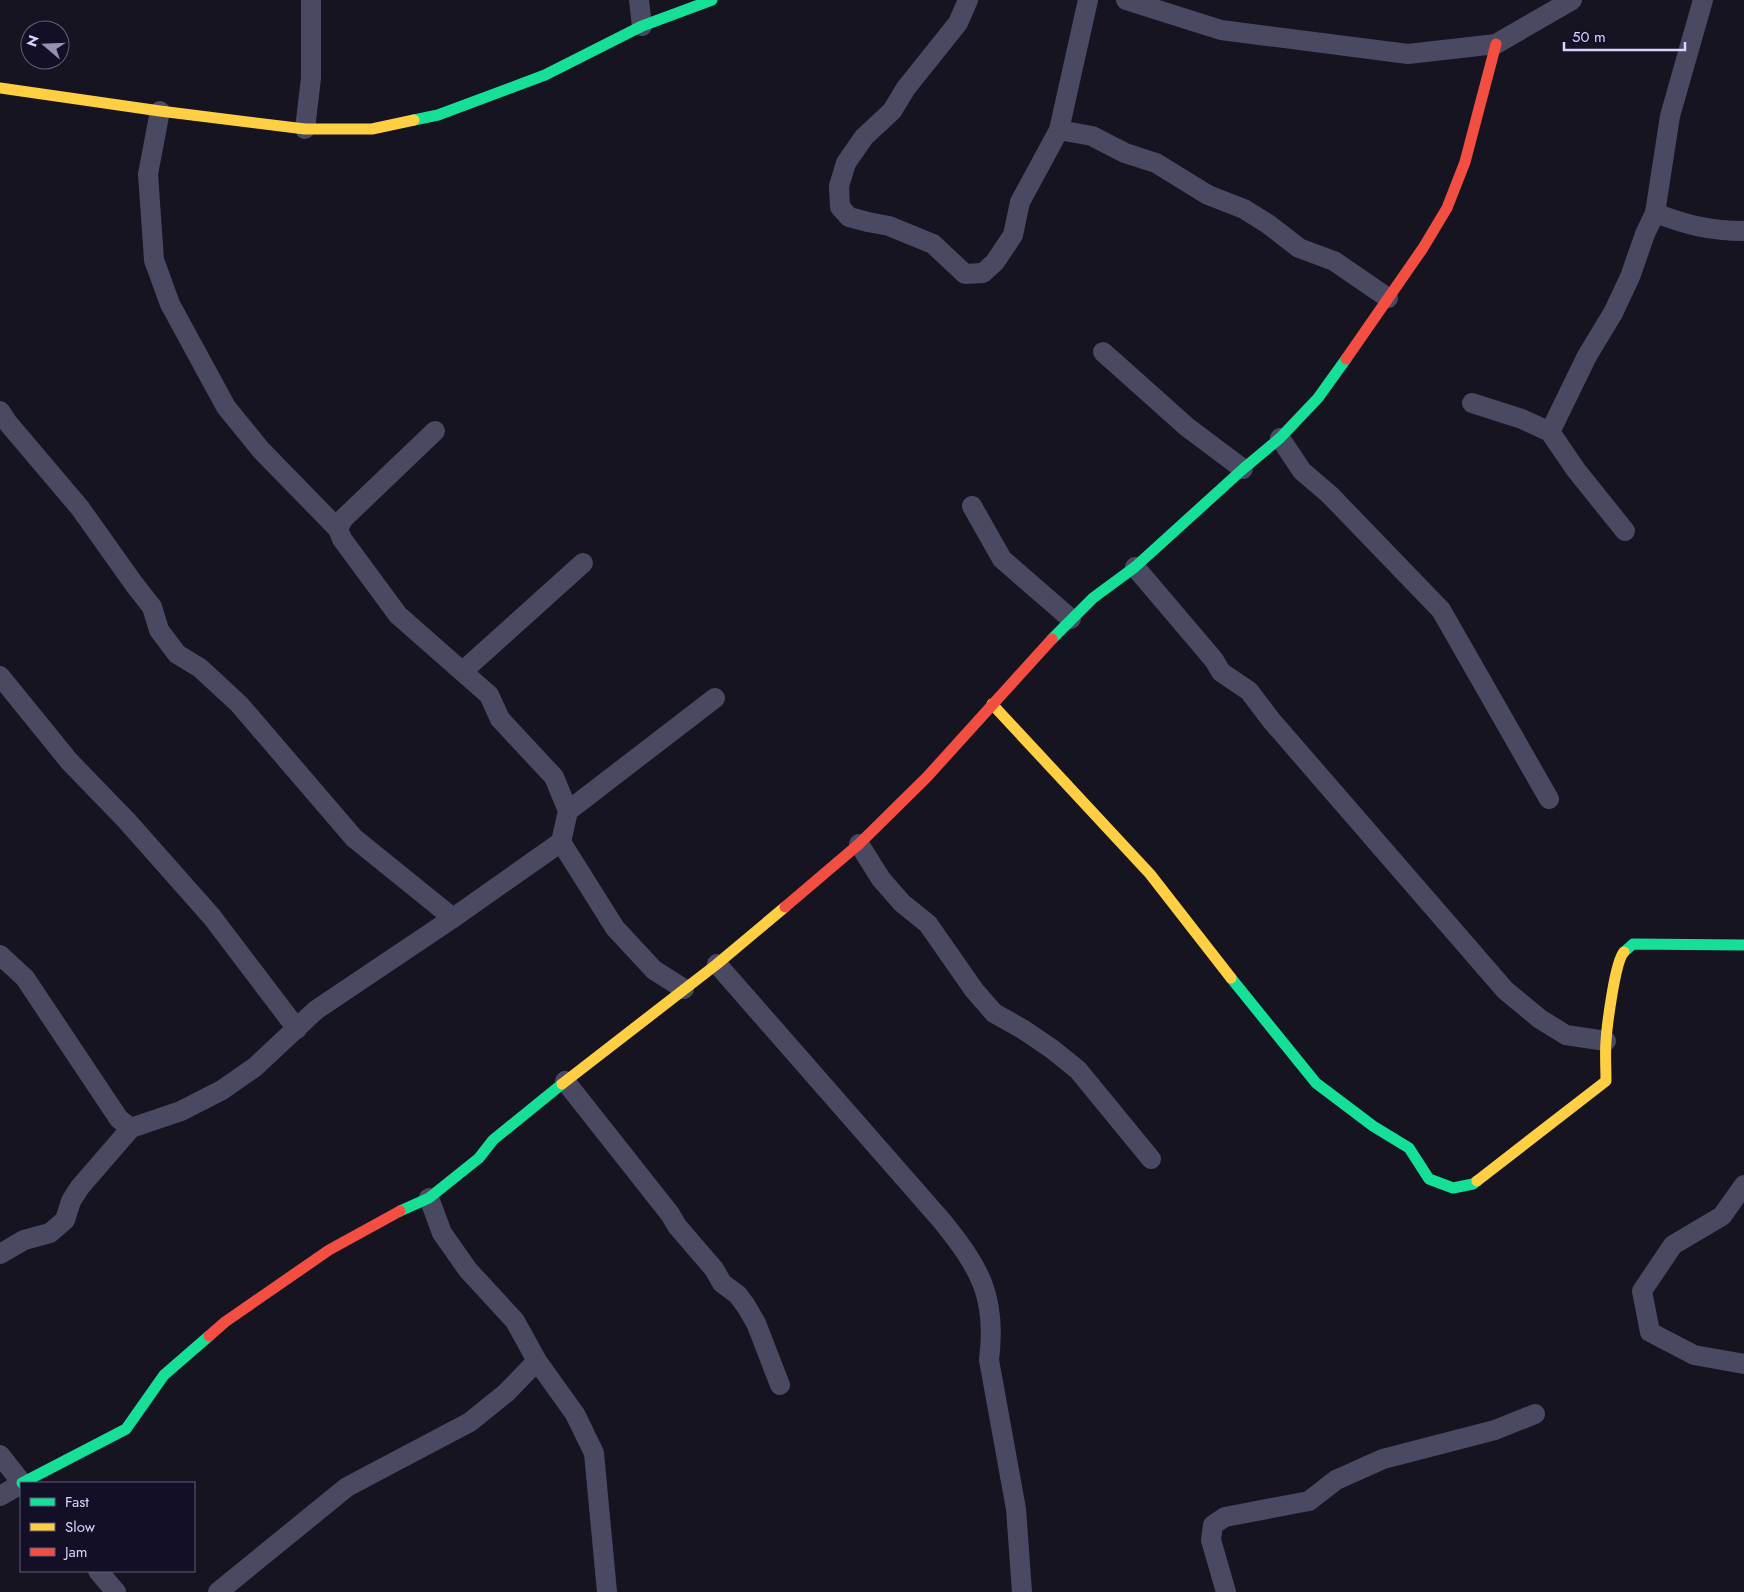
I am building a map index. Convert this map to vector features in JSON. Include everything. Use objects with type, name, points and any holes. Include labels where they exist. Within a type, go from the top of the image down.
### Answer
[{"type":"street","points":[[305,129],[311,78],[312,0]]},
{"type":"street","points":[[639,0],[642,26]]},
{"type":"street","points":[[0,88],[305,129],[372,129],[438,115],[545,75],[642,26],[712,0]]},
{"type":"street","points":[[968,0],[958,23],[906,88],[892,111],[864,137],[846,163],[839,186],[840,207],[849,217],[889,226],[933,244],[965,274],[983,273],[995,262],[1013,234],[1020,202],[1059,130],[1088,0]]},
{"type":"street","points":[[1126,0],[1221,30],[1408,54],[1496,44],[1572,0]]},
{"type":"street","points":[[1550,432],[1587,356],[1613,313],[1630,277],[1645,234],[1655,213],[1670,116],[1704,0]]},
{"type":"street","points":[[24,1482],[126,1429],[164,1375],[225,1322],[329,1250],[388,1216],[429,1198],[479,1158],[492,1140],[717,964],[859,844],[927,777],[1070,619],[1093,598],[1135,567],[1280,438],[1318,398],[1423,248],[1447,208],[1465,162],[1496,44]]},
{"type":"street","points":[[0,1254],[24,1240],[50,1233],[65,1220],[71,1201],[80,1187],[131,1128],[182,1111],[222,1090],[255,1067],[316,1010],[453,918],[561,842],[568,811],[554,777],[500,719],[489,695],[398,615],[342,539],[338,529],[260,450],[226,407],[170,304],[154,260],[148,174],[160,111]]},
{"type":"street","points":[[1059,130],[1092,136],[1125,153],[1156,163],[1208,195],[1244,209],[1268,224],[1298,248],[1334,261],[1388,298]]},
{"type":"street","points":[[1655,213],[1685,224],[1721,231],[1744,231]]},
{"type":"street","points":[[1103,352],[1187,427],[1243,469]]},
{"type":"street","points":[[1472,403],[1522,419],[1550,432],[1576,470],[1625,531]]},
{"type":"street","points":[[3,420],[80,508],[152,606],[159,630],[177,654],[200,668],[238,704],[354,838],[453,918]]},
{"type":"street","points":[[338,529],[343,518],[435,430]]},
{"type":"street","points":[[1280,438],[1302,471],[1330,495],[1440,610],[1549,799]]},
{"type":"street","points":[[972,506],[1002,559],[1070,619]]},
{"type":"street","points":[[463,671],[583,563]]},
{"type":"street","points":[[1135,567],[1214,660],[1221,672],[1249,691],[1271,720],[1505,990],[1540,1019],[1566,1035],[1606,1042]]},
{"type":"street","points":[[0,676],[69,761],[127,821],[212,917],[297,1029]]},
{"type":"street","points":[[568,811],[715,698]]},
{"type":"street","points":[[992,704],[1150,874],[1260,1017],[1316,1083],[1373,1126],[1409,1148],[1429,1179],[1453,1188],[1474,1184],[1606,1081],[1606,1042],[1616,974],[1621,955],[1633,944],[1744,944]]},
{"type":"street","points":[[561,842],[615,928],[654,970],[684,989]]},
{"type":"street","points":[[859,844],[881,879],[902,903],[928,924],[974,990],[994,1013],[1024,1030],[1078,1070],[1150,1159]]},
{"type":"street","points":[[0,955],[25,978],[120,1119],[131,1128]]},
{"type":"street","points":[[717,964],[942,1221],[963,1247],[978,1272],[990,1309],[992,1336],[989,1360],[1016,1509],[1022,1592]]},
{"type":"street","points":[[565,1081],[670,1214],[677,1226],[714,1269],[722,1283],[738,1295],[746,1306],[756,1323],[780,1385]]},
{"type":"street","points":[[1744,1185],[1722,1216],[1673,1245],[1642,1291],[1650,1332],[1694,1354],[1744,1364]]},
{"type":"street","points":[[429,1198],[442,1233],[468,1270],[515,1321],[537,1361],[574,1414],[594,1454],[607,1592]]},
{"type":"street","points":[[218,1592],[347,1487],[470,1422],[506,1392],[537,1361]]},
{"type":"street","points":[[1226,1592],[1211,1540],[1213,1525],[1225,1517],[1309,1500],[1336,1480],[1384,1459],[1495,1430],[1535,1414]]},
{"type":"street","points":[[0,1455],[21,1482]]},
{"type":"street","points":[[0,1496],[20,1484]]},
{"type":"street","points":[[99,1572],[116,1592]]},
{"type":"traffic: fast","points":[[414,120],[438,115],[545,75],[642,26],[712,0]]},
{"type":"traffic: fast","points":[[1052,639],[1093,598],[1135,567],[1280,438],[1318,398],[1346,359]]},
{"type":"traffic: fast","points":[[1624,952],[1633,944],[1744,945]]},
{"type":"traffic: fast","points":[[1231,978],[1316,1083],[1373,1126],[1409,1148],[1429,1179],[1453,1188],[1473,1184],[1477,1181]]},
{"type":"traffic: fast","points":[[400,1211],[429,1198],[479,1158],[493,1140],[562,1084]]},
{"type":"traffic: fast","points":[[24,1482],[126,1429],[164,1375],[209,1336]]},
{"type":"traffic: slow","points":[[0,88],[305,129],[372,129],[414,120]]},
{"type":"traffic: slow","points":[[992,704],[1150,874],[1231,978]]},
{"type":"traffic: slow","points":[[562,1084],[717,964],[785,907]]},
{"type":"traffic: slow","points":[[1477,1181],[1606,1081],[1606,1046],[1610,1009],[1615,980],[1624,952]]},
{"type":"traffic: jam","points":[[1346,359],[1423,248],[1447,208],[1465,162],[1496,44]]},
{"type":"traffic: jam","points":[[785,907],[859,844],[927,777],[1052,639]]},
{"type":"traffic: jam","points":[[209,1336],[225,1322],[329,1250],[400,1211]]}]
